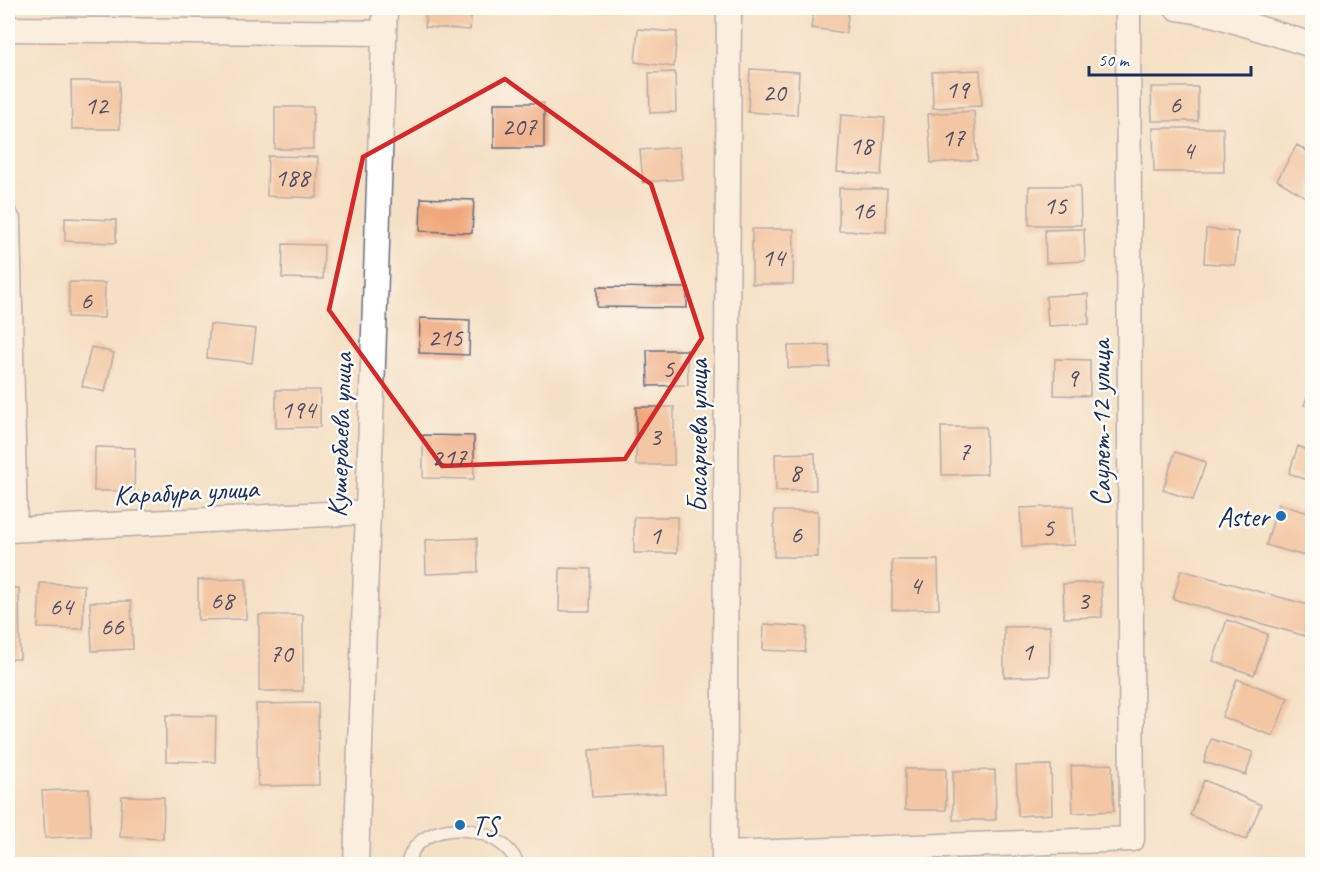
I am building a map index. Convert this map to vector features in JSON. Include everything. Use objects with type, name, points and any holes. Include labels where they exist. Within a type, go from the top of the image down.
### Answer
[{"type":"street","name":"Кушербаева улица","points":[[356,864],[385,8]]},
{"type":"street","name":"Бисариева улица","points":[[724,859],[729,8]]},
{"type":"street","name":"Саулет-12 улица","points":[[724,859],[1132,839],[1128,8]]},
{"type":"street","points":[[1177,8],[1215,11],[1312,45]]},
{"type":"street","points":[[8,29],[384,33]]},
{"type":"street","points":[[8,220],[11,529]]},
{"type":"street","name":"Карабура улица","points":[[11,529],[367,512]]},
{"type":"lane","points":[[407,864],[410,854],[420,842],[443,831],[471,829],[492,836],[507,846],[518,864]]},
{"type":"highlighted area","points":[[505,79],[651,184],[702,338],[625,459],[442,466],[329,310],[363,157]]},
{"type":"building","points":[[426,8],[472,8],[470,30],[425,27]]},
{"type":"building","points":[[814,8],[849,8],[846,33],[811,28]]},
{"type":"building","points":[[638,29],[677,32],[674,67],[635,62]]},
{"type":"building","points":[[750,69],[799,72],[797,115],[748,112]]},
{"type":"building","points":[[980,70],[982,106],[933,108],[932,72]]},
{"type":"building","points":[[675,72],[676,112],[650,113],[649,73]]},
{"type":"building","points":[[71,81],[119,81],[120,129],[72,129]]},
{"type":"building","points":[[1151,87],[1198,87],[1198,121],[1152,121]]},
{"type":"building","points":[[494,103],[544,103],[544,148],[494,148]]},
{"type":"building","points":[[275,107],[313,107],[313,149],[275,149]]},
{"type":"building","points":[[974,111],[977,160],[931,163],[928,114]]},
{"type":"building","points":[[841,115],[885,118],[881,175],[837,172]]},
{"type":"building","points":[[1153,128],[1223,128],[1224,172],[1154,172]]},
{"type":"building","points":[[1297,145],[1312,154],[1312,201],[1277,180]]},
{"type":"building","points":[[679,147],[682,179],[643,182],[640,150]]},
{"type":"building","points":[[268,156],[318,157],[317,198],[267,196]]},
{"type":"building","points":[[1029,186],[1080,186],[1081,225],[1029,225]]},
{"type":"building","points":[[839,188],[887,189],[886,232],[839,231]]},
{"type":"building","points":[[421,198],[474,200],[472,233],[420,231]]},
{"type":"building","points":[[65,218],[116,220],[116,243],[65,241]]},
{"type":"building","points":[[752,229],[794,229],[793,284],[752,284]]},
{"type":"building","points":[[1084,229],[1085,261],[1046,263],[1045,230]]},
{"type":"building","points":[[1206,229],[1238,232],[1235,265],[1204,263]]},
{"type":"building","points":[[283,244],[324,245],[323,279],[282,278]]},
{"type":"building","points":[[69,282],[105,283],[104,318],[68,317]]},
{"type":"building","points":[[597,287],[687,288],[687,308],[597,307]]},
{"type":"building","points":[[1088,294],[1089,324],[1048,326],[1046,296]]},
{"type":"building","points":[[420,318],[470,320],[469,355],[419,353]]},
{"type":"building","points":[[210,324],[256,329],[252,363],[207,358]]},
{"type":"building","points":[[829,345],[830,367],[788,368],[788,346]]},
{"type":"building","points":[[91,347],[114,353],[105,392],[82,386]]},
{"type":"building","points":[[647,350],[687,350],[688,385],[648,386]]},
{"type":"building","points":[[1055,359],[1090,360],[1090,396],[1054,395]]},
{"type":"building","points":[[1312,384],[1312,408],[1304,405]]},
{"type":"building","points":[[276,390],[320,390],[320,427],[276,428]]},
{"type":"building","points":[[636,407],[674,407],[674,465],[636,465]]},
{"type":"building","points":[[941,427],[986,427],[987,474],[942,475]]},
{"type":"building","points":[[423,435],[474,436],[474,479],[423,478]]},
{"type":"building","points":[[1298,446],[1312,452],[1312,482],[1289,473]]},
{"type":"building","points":[[95,447],[135,448],[134,491],[94,491]]},
{"type":"building","points":[[1175,452],[1206,462],[1193,500],[1163,490]]},
{"type":"building","points":[[815,453],[816,490],[776,491],[775,454]]},
{"type":"building","points":[[1278,504],[1312,514],[1312,558],[1266,545]]},
{"type":"building","points":[[1073,506],[1075,545],[1022,547],[1020,508]]},
{"type":"building","points":[[774,511],[818,511],[818,557],[774,557]]},
{"type":"building","points":[[634,517],[677,517],[677,553],[634,553]]},
{"type":"building","points":[[477,538],[478,572],[426,574],[425,540]]},
{"type":"building","points":[[892,560],[938,560],[939,609],[892,610]]},
{"type":"building","points":[[560,568],[591,569],[590,611],[559,611]]},
{"type":"building","points":[[1181,570],[1312,606],[1309,637],[1173,599]]},
{"type":"building","points":[[246,579],[246,619],[198,620],[198,580]]},
{"type":"building","points":[[1101,582],[1102,617],[1064,618],[1063,584]]},
{"type":"building","points":[[40,583],[84,585],[83,629],[38,628]]},
{"type":"building","points":[[8,588],[19,588],[20,659],[8,659]]},
{"type":"building","points":[[131,601],[133,649],[92,651],[90,602]]},
{"type":"building","points":[[259,615],[303,615],[303,691],[259,691]]},
{"type":"building","points":[[1227,620],[1268,634],[1254,675],[1213,661]]},
{"type":"building","points":[[764,624],[807,627],[805,652],[763,650]]},
{"type":"building","points":[[1050,626],[1050,676],[1004,677],[1004,627]]},
{"type":"building","points":[[1237,679],[1288,698],[1273,736],[1222,717]]},
{"type":"building","points":[[318,703],[319,785],[258,786],[256,704]]},
{"type":"building","points":[[166,715],[216,716],[215,762],[166,761]]},
{"type":"building","points":[[1211,739],[1253,752],[1246,775],[1204,762]]},
{"type":"building","points":[[664,746],[666,793],[592,797],[589,750]]},
{"type":"building","points":[[1112,764],[1114,811],[1073,813],[1071,766]]},
{"type":"building","points":[[1051,765],[1052,814],[1018,816],[1016,766]]},
{"type":"building","points":[[905,769],[946,769],[946,810],[905,810]]},
{"type":"building","points":[[995,770],[996,820],[953,820],[953,771]]},
{"type":"building","points":[[1204,780],[1261,805],[1246,840],[1190,815]]},
{"type":"building","points":[[89,789],[91,836],[45,838],[42,791]]},
{"type":"building","points":[[122,796],[164,797],[163,839],[120,837]]},
{"type":"place","name":"Aster","points":[[1281,516]]},
{"type":"place","name":"TS","points":[[460,825]]}]
